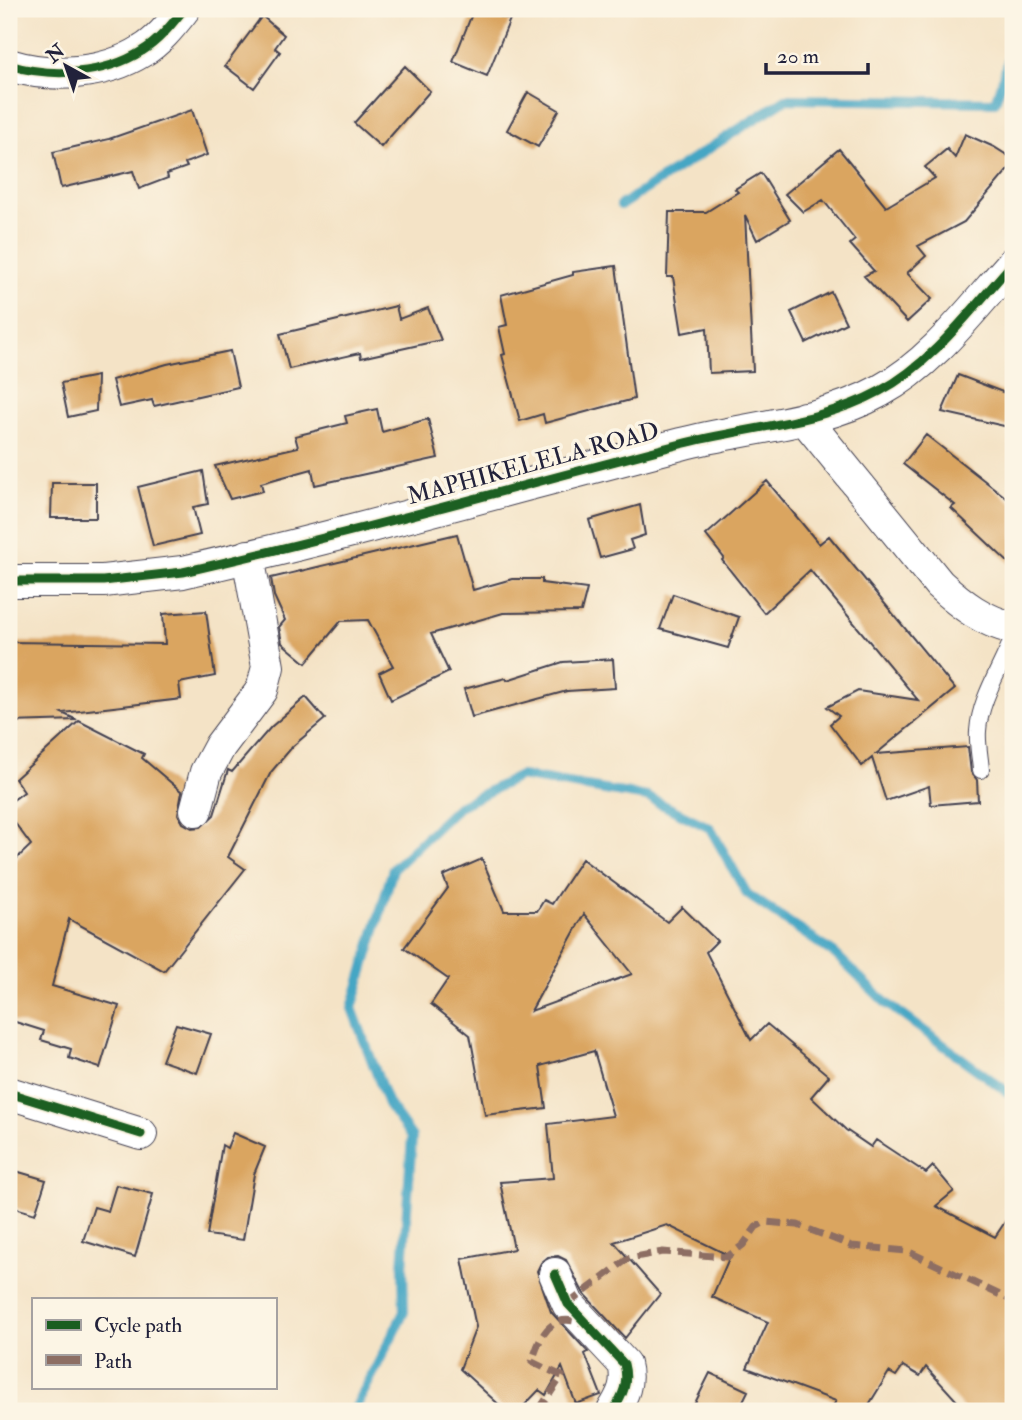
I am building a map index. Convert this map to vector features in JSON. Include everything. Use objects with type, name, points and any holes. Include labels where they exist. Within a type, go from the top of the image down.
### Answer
[{"type":"street","points":[[9,65],[55,72],[100,69],[142,51],[169,28],[184,9]]},
{"type":"street","name":"MAPHIKELELA ROAD","points":[[9,581],[145,579],[248,556],[688,443],[804,418],[858,402],[906,374],[933,350],[1013,263]]},
{"type":"street","points":[[804,418],[939,584],[960,603],[991,623],[1013,628]]},
{"type":"street","points":[[196,810],[206,772],[220,746],[262,690],[268,667],[248,556]]},
{"type":"street","points":[[9,1093],[141,1134]]},
{"type":"street","points":[[555,1274],[568,1304],[624,1364],[627,1375],[625,1391],[613,1411]]},
{"type":"lane","points":[[981,770],[977,732],[982,706],[1002,669],[1013,637]]},
{"type":"building","points":[[474,9],[510,19],[487,76],[453,62]]},
{"type":"building","points":[[262,16],[284,35],[275,48],[280,52],[254,88],[225,66]]},
{"type":"building","points":[[405,66],[430,91],[381,147],[354,123]]},
{"type":"building","points":[[528,92],[559,110],[538,147],[507,130]]},
{"type":"building","points":[[192,110],[207,155],[185,163],[187,167],[139,189],[133,171],[61,188],[53,152],[109,139]]},
{"type":"building","points":[[965,134],[994,147],[1013,159],[1013,164],[964,222],[918,246],[926,256],[907,273],[932,299],[907,322],[864,276],[874,271],[850,244],[855,240],[823,200],[803,212],[785,194],[839,149],[886,207],[935,178],[925,167],[947,149],[955,158]]},
{"type":"building","points":[[761,173],[790,220],[757,240],[745,215],[753,371],[709,373],[707,328],[682,333],[673,277],[667,277],[669,212],[706,212],[738,192],[735,189]]},
{"type":"building","points":[[616,266],[634,399],[545,423],[543,414],[520,421],[502,355],[505,354],[499,327],[507,325],[501,295],[573,275],[573,272]]},
{"type":"building","points":[[831,292],[846,323],[806,343],[791,312]]},
{"type":"building","points":[[396,306],[399,319],[428,308],[441,340],[361,358],[360,353],[289,369],[280,334]]},
{"type":"building","points":[[230,351],[238,387],[154,406],[152,400],[119,407],[112,380],[167,364]]},
{"type":"building","points":[[958,375],[1013,396],[1013,428],[942,412]]},
{"type":"building","points":[[97,376],[96,411],[68,417],[61,383]]},
{"type":"building","points":[[377,409],[382,432],[428,419],[438,458],[315,485],[312,469],[261,483],[263,491],[230,499],[215,466],[298,447],[295,436],[347,423],[345,416]]},
{"type":"building","points":[[926,435],[1013,503],[1013,567],[951,508],[955,505],[903,464]]},
{"type":"building","points":[[203,471],[208,504],[193,507],[200,535],[153,546],[138,487]]},
{"type":"building","points":[[767,481],[819,544],[829,536],[955,689],[876,754],[968,747],[971,772],[977,780],[978,801],[931,805],[929,786],[886,801],[872,758],[862,766],[830,724],[839,716],[827,707],[858,691],[918,700],[810,570],[764,613],[722,560],[724,558],[706,535]]},
{"type":"building","points":[[52,483],[96,483],[96,518],[51,518]]},
{"type":"building","points":[[640,505],[645,535],[630,540],[633,549],[600,558],[589,520]]},
{"type":"building","points":[[457,534],[473,590],[512,579],[542,579],[542,583],[587,589],[581,612],[503,613],[431,634],[449,672],[391,700],[379,673],[393,666],[368,620],[341,621],[306,663],[282,643],[279,627],[285,620],[274,596],[271,578]]},
{"type":"building","points":[[673,594],[739,617],[728,648],[660,629]]},
{"type":"building","points":[[206,611],[215,676],[179,683],[181,699],[62,713],[77,720],[9,722],[9,642],[165,644],[163,614]]},
{"type":"building","points":[[613,659],[615,688],[567,691],[472,717],[464,689],[506,678],[507,680],[563,662]]},
{"type":"building","points":[[306,697],[325,719],[293,746],[271,772],[228,857],[245,869],[164,971],[69,919],[52,986],[119,1006],[100,1068],[69,1058],[71,1049],[41,1040],[44,1031],[9,1020],[9,866],[31,845],[9,815],[9,803],[24,792],[15,779],[79,721],[144,754],[142,758],[182,792],[178,814],[183,823],[192,828],[201,827],[214,815],[228,770],[232,772],[271,727]]},
{"type":"building","points":[[482,859],[504,911],[537,911],[544,900],[552,904],[582,859],[667,922],[682,907],[717,941],[706,952],[751,1040],[767,1024],[829,1076],[811,1097],[846,1130],[871,1147],[876,1140],[926,1173],[933,1166],[954,1191],[936,1206],[995,1237],[1013,1210],[1013,1411],[966,1411],[926,1367],[920,1376],[903,1366],[896,1376],[889,1372],[865,1411],[830,1411],[836,1401],[747,1368],[768,1322],[712,1297],[730,1256],[667,1225],[614,1242],[660,1294],[625,1338],[584,1294],[566,1260],[558,1256],[548,1257],[537,1271],[551,1312],[588,1352],[585,1354],[601,1395],[576,1404],[562,1367],[546,1395],[539,1390],[519,1411],[506,1411],[460,1369],[476,1327],[462,1259],[514,1249],[500,1182],[553,1178],[548,1124],[613,1116],[594,1051],[540,1066],[546,1108],[485,1115],[470,1035],[431,1004],[448,979],[404,948],[448,888],[443,876]],"holes":[[[584,914],[632,974],[531,1011]]]},
{"type":"building","points":[[176,1024],[211,1034],[197,1073],[162,1061]]},
{"type":"building","points":[[233,1133],[265,1147],[254,1174],[243,1240],[207,1235],[222,1145],[227,1148]]},
{"type":"building","points":[[9,1169],[46,1180],[35,1214],[9,1206]]},
{"type":"building","points":[[116,1185],[153,1194],[135,1257],[83,1241],[94,1207],[108,1211]]},
{"type":"building","points":[[710,1373],[748,1391],[738,1411],[691,1411]]},
{"type":"waterway","points":[[621,205],[786,99],[995,102],[1013,47]]},
{"type":"waterway","points":[[354,1411],[404,1312],[403,1267],[412,1137],[388,1104],[352,1008],[393,869],[459,806],[520,776],[647,797],[710,828],[747,894],[835,954],[886,1003],[1013,1096]]},
{"type":"marked path","points":[[568,1304],[629,1258],[663,1252],[727,1257],[743,1245],[756,1227],[765,1222],[798,1225],[852,1246],[907,1251],[1013,1301]]},
{"type":"marked path","points":[[538,1411],[562,1376],[532,1362],[539,1343],[554,1324],[570,1320],[581,1323]]},
{"type":"cycle path","points":[[9,65],[60,73],[111,65],[148,47],[184,9]]},
{"type":"cycle path","points":[[9,581],[103,581],[183,572],[681,444],[833,411],[880,391],[918,365],[951,333],[1013,263]]},
{"type":"cycle path","points":[[9,1093],[141,1134]]},
{"type":"cycle path","points":[[555,1274],[568,1304],[624,1364],[624,1389],[613,1411]]}]
